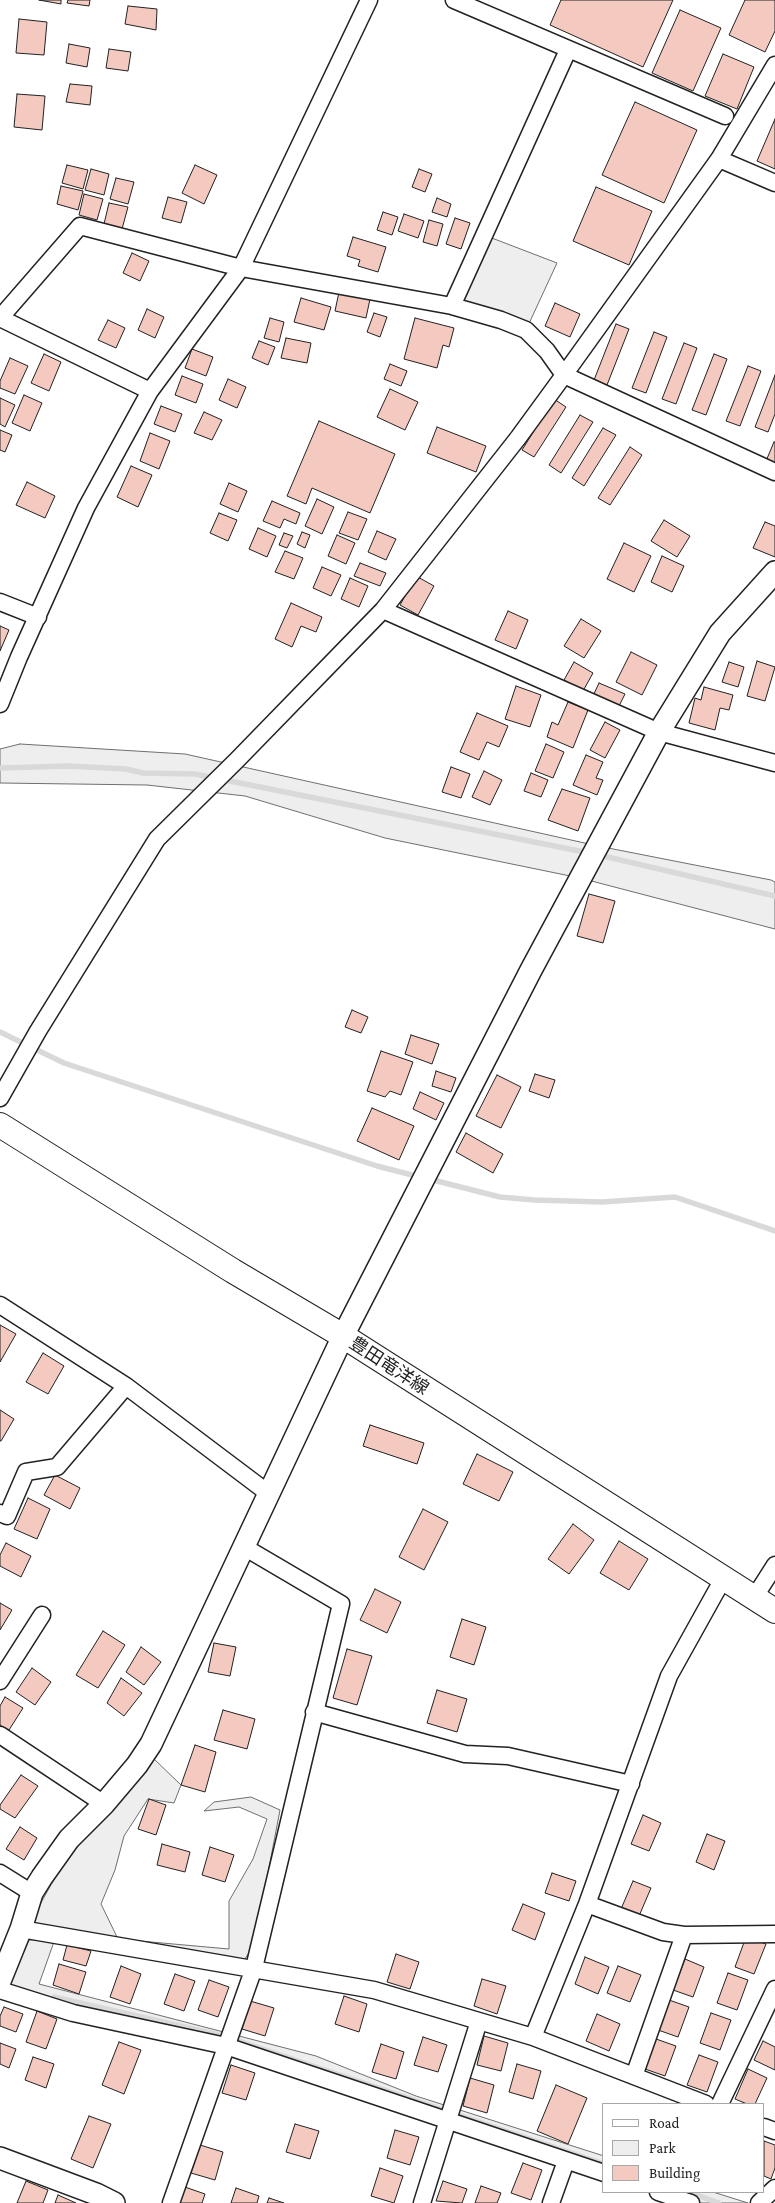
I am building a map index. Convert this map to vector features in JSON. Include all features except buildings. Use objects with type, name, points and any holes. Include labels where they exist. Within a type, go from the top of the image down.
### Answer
[{"type":"main road","name":"豊田竜洋線","points":[[0,1125],[234,1271],[343,1336],[723,1580],[775,1611]]},
{"type":"street","points":[[0,704],[86,508],[150,391],[241,268],[370,0]]},
{"type":"street","points":[[454,0],[726,116]]},
{"type":"street","points":[[452,306],[568,50]]},
{"type":"street","points":[[0,1098],[38,1031],[157,839],[383,610],[518,438],[564,375],[719,159],[775,65]]},
{"type":"street","points":[[719,159],[775,183]]},
{"type":"street","points":[[150,391],[0,318],[80,226],[241,268],[452,306],[501,320],[526,330],[548,351],[564,375],[775,472]]},
{"type":"street","points":[[0,1981],[22,1929],[32,1892],[70,1839],[104,1804],[137,1765],[151,1744],[343,1336],[531,970],[659,732],[720,633],[775,572]]},
{"type":"street","points":[[0,602],[38,617]]},
{"type":"street","points":[[383,610],[659,732],[775,763]]},
{"type":"street","points":[[0,1305],[126,1386],[268,1493]]},
{"type":"street","points":[[0,1513],[7,1516],[26,1472],[57,1466],[126,1386]]},
{"type":"street","points":[[171,2203],[254,1968],[341,1604],[244,1547]]},
{"type":"street","points":[[754,1598],[775,1565]]},
{"type":"street","points":[[533,2037],[587,1904],[669,1676],[723,1580]]},
{"type":"street","points":[[0,1681],[42,1615]]},
{"type":"street","points":[[314,1712],[465,1754],[508,1756],[631,1784]]},
{"type":"street","points":[[0,1736],[104,1804]]},
{"type":"street","points":[[0,1873],[32,1892]]},
{"type":"street","points":[[587,1904],[663,1932],[684,1935],[775,1934]]},
{"type":"street","points":[[22,1929],[374,1990],[533,2037],[703,2103]]},
{"type":"street","points":[[634,2076],[684,1935]]},
{"type":"street","points":[[720,2103],[775,1989]]},
{"type":"street","points":[[0,1990],[73,2013],[226,2046],[602,2173]]},
{"type":"street","points":[[422,2203],[480,2021]]},
{"type":"street","points":[[0,2158],[96,2194],[114,2203]]},
{"type":"street","points":[[551,2203],[566,2161]]},
{"type":"street","points":[[759,2203],[774,2191]]},
{"type":"street","points":[[661,2193],[691,2203]]},
{"type":"green space","points":[[484,235],[557,263],[526,330],[452,306]]},
{"type":"green space","points":[[20,744],[185,754],[598,846],[771,880],[775,882],[775,929],[580,878],[385,838],[245,796],[147,785],[0,783],[0,749]]},
{"type":"green space","points":[[152,1757],[181,1785],[174,1803],[148,1799],[124,1836],[115,1870],[101,1904],[118,1939],[229,1949],[229,1901],[253,1859],[267,1819],[239,1807],[204,1811],[214,1802],[251,1797],[280,1810],[254,1946],[244,1960],[28,1926],[62,1865],[109,1805]]},
{"type":"green space","points":[[55,1939],[39,1984],[316,2056],[416,2096],[602,2155],[602,2170],[212,2035],[7,1989],[29,1940]]},
{"type":"green space","points":[[664,2193],[716,2193],[748,2203],[693,2203]]},
{"type":"waterway","points":[[0,768],[68,766],[126,769],[143,773],[195,774],[589,853]]},
{"type":"waterway","points":[[599,855],[775,896]]},
{"type":"waterway","points":[[0,1032],[64,1063],[377,1166],[420,1177]]},
{"type":"waterway","points":[[429,1179],[500,1197],[534,1200],[602,1202],[675,1197],[775,1231]]},
{"type":"waterway","points":[[54,1997],[224,2036],[602,2163]]},
{"type":"waterway","points":[[691,2193],[719,2203]]}]
